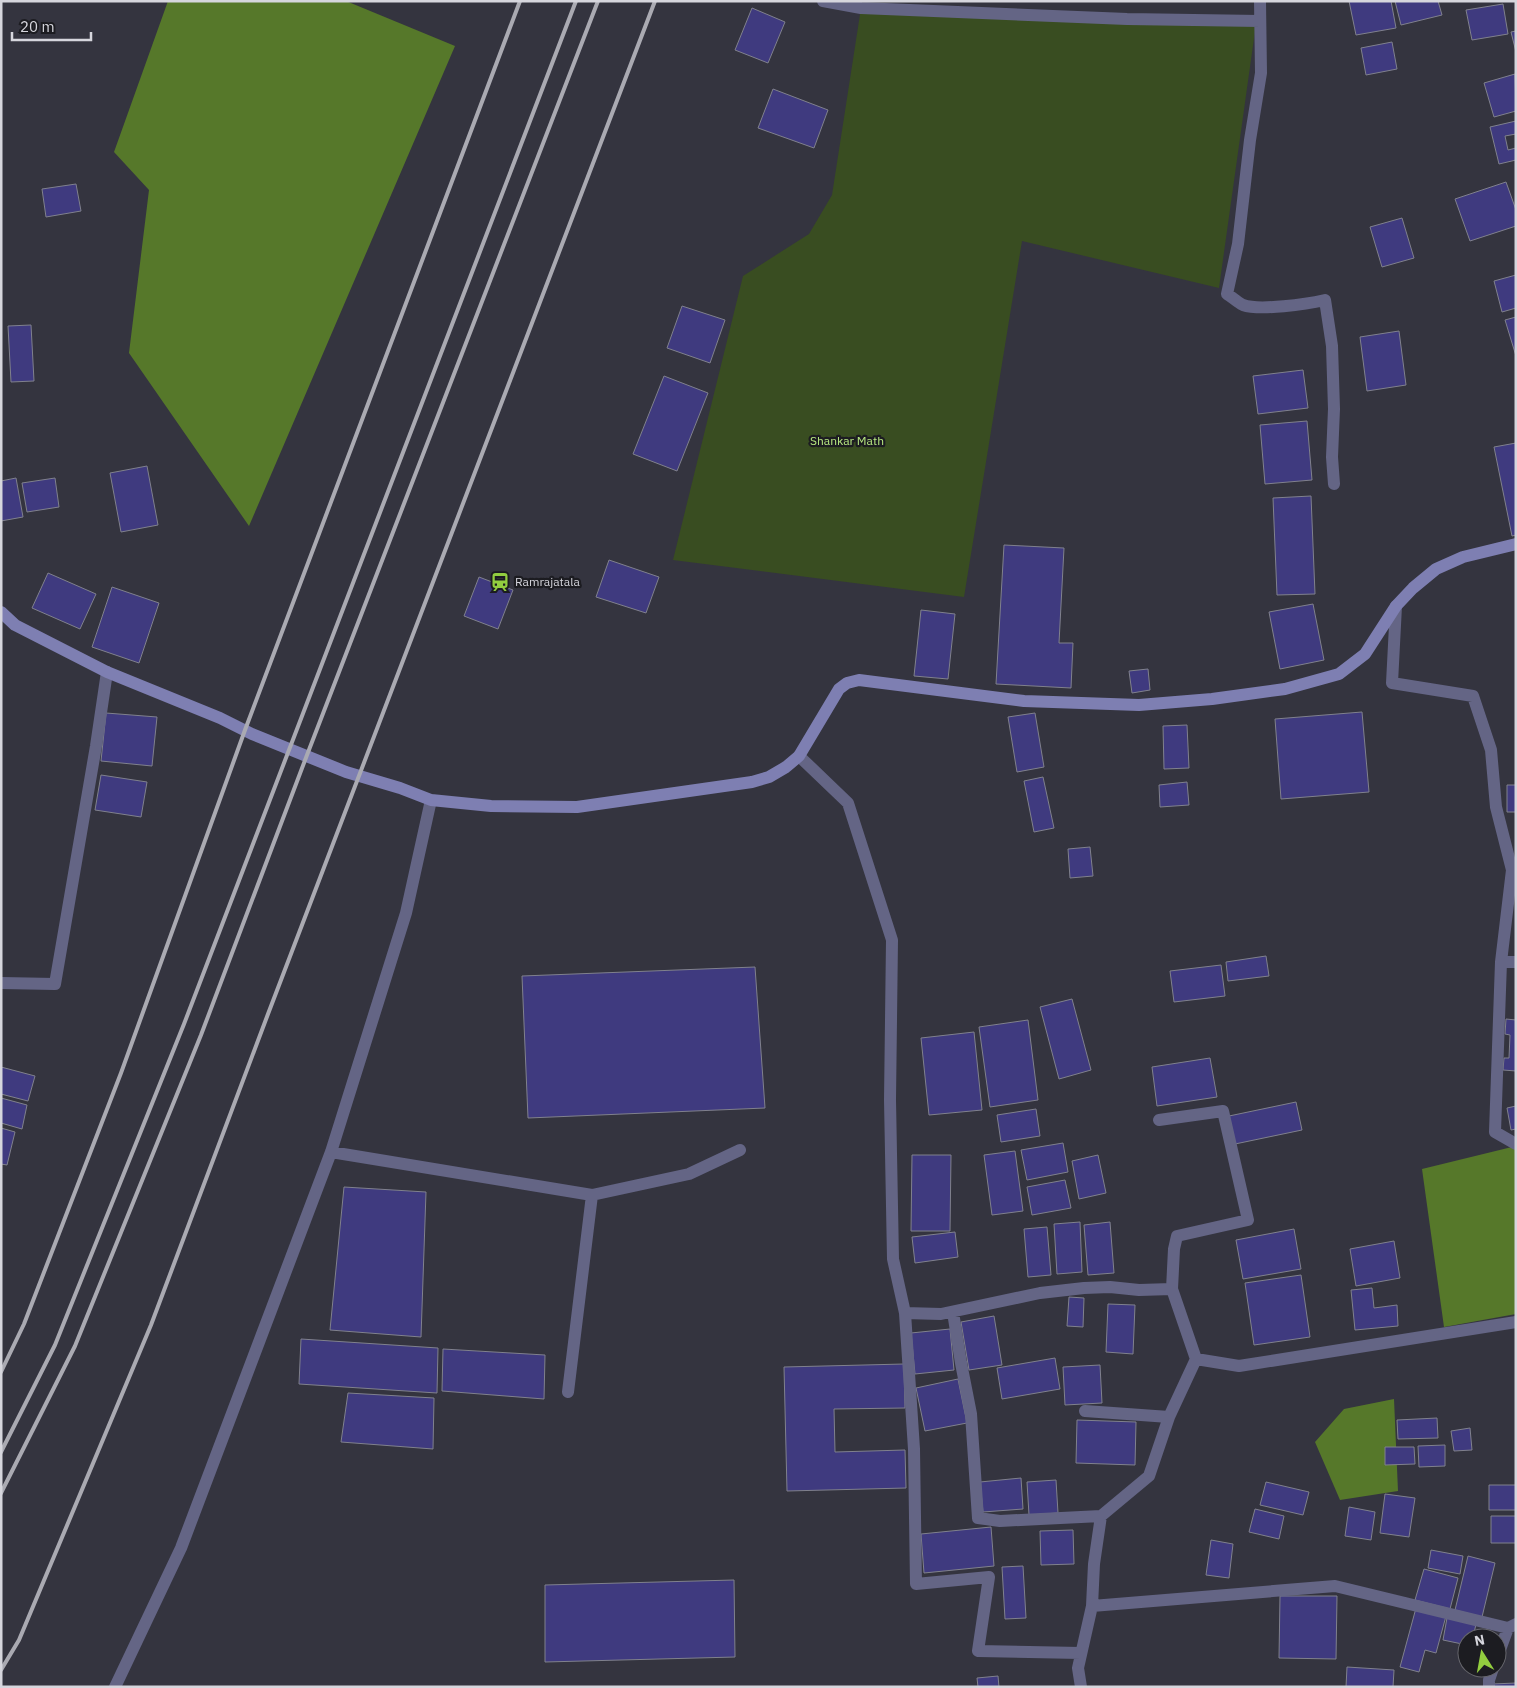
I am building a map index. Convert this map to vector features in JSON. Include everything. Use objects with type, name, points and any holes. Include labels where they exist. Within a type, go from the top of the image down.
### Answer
[{"type":"main road","points":[[1,612],[15,625],[106,672],[346,772],[400,788],[431,800],[491,806],[577,807],[752,782],[769,777],[786,767],[799,756],[839,689],[847,683],[860,680],[1024,701],[1139,705],[1212,699],[1285,689],[1339,674],[1365,654],[1396,606],[1413,588],[1436,569],[1463,557],[1516,544]]},
{"type":"street","points":[[823,1],[861,8],[1127,19],[1260,21]]},
{"type":"street","points":[[1260,1],[1261,73],[1250,140],[1238,244],[1227,294],[1244,305],[1268,307],[1325,300],[1332,346],[1334,410],[1332,457],[1334,484]]},
{"type":"street","points":[[1396,606],[1392,683],[1473,696],[1491,750],[1496,807],[1512,870],[1501,962],[1495,1132],[1516,1144]]},
{"type":"street","points":[[1,983],[55,984],[96,746],[106,672]]},
{"type":"street","points":[[799,756],[848,803],[892,940],[890,1100],[893,1259],[904,1313],[914,1449],[916,1584],[989,1578],[978,1651],[1081,1653]]},
{"type":"street","points":[[115,1687],[181,1548],[331,1152],[406,912],[431,800]]},
{"type":"street","points":[[1501,962],[1516,962]]},
{"type":"street","points":[[953,1312],[971,1414],[978,1518],[1000,1521],[1101,1516],[1149,1476],[1169,1417],[1196,1359],[1172,1289],[1174,1249],[1177,1236],[1248,1220],[1223,1111],[1159,1120]]},
{"type":"street","points":[[331,1152],[592,1195],[689,1174],[740,1150]]},
{"type":"street","points":[[568,1392],[592,1195]]},
{"type":"street","points":[[904,1313],[941,1314],[1031,1295],[1084,1288],[1172,1289]]},
{"type":"street","points":[[1196,1359],[1239,1366],[1516,1322]]},
{"type":"street","points":[[1085,1411],[1169,1417]]},
{"type":"street","points":[[1081,1687],[1078,1668],[1092,1606],[1094,1564],[1101,1516]]},
{"type":"street","points":[[1092,1606],[1335,1586],[1512,1626]]},
{"type":"green space","name":"Shankar Math","points":[[861,8],[1256,24],[1219,288],[1022,241],[964,597],[673,560],[743,276],[809,234],[832,195]]},
{"type":"shaded area","points":[[168,1],[346,1],[455,46],[249,526],[129,353],[149,190],[114,152]]},
{"type":"shaded area","points":[[1516,1146],[1516,1314],[1444,1327],[1422,1169]]},
{"type":"shaded area","points":[[1394,1399],[1398,1491],[1340,1500],[1315,1442],[1344,1409]]},
{"type":"building","points":[[1349,1],[1391,1],[1396,28],[1356,35]]},
{"type":"building","points":[[1395,1],[1438,1],[1442,15],[1401,25]]},
{"type":"building","points":[[1503,4],[1508,34],[1472,40],[1466,10]]},
{"type":"building","points":[[752,8],[785,22],[768,63],[735,50]]},
{"type":"building","points":[[1516,31],[1516,52],[1511,32]]},
{"type":"building","points":[[1392,42],[1397,69],[1366,75],[1361,48]]},
{"type":"building","points":[[1515,74],[1516,111],[1494,117],[1484,83]]},
{"type":"building","points":[[773,89],[828,110],[814,148],[758,128]]},
{"type":"building","points":[[1516,121],[1516,134],[1505,136],[1508,150],[1516,148],[1516,160],[1499,164],[1490,127]]},
{"type":"building","points":[[1506,182],[1516,210],[1516,226],[1470,241],[1455,199]]},
{"type":"building","points":[[76,184],[81,211],[46,217],[42,189]]},
{"type":"building","points":[[1402,218],[1414,258],[1382,267],[1370,227]]},
{"type":"building","points":[[1516,275],[1516,308],[1502,312],[1494,281]]},
{"type":"building","points":[[682,306],[725,320],[710,363],[667,348]]},
{"type":"building","points":[[1516,317],[1516,356],[1505,320]]},
{"type":"building","points":[[31,325],[34,381],[11,382],[8,326]]},
{"type":"building","points":[[1399,331],[1406,385],[1367,391],[1360,337]]},
{"type":"building","points":[[1303,370],[1308,408],[1258,414],[1253,376]]},
{"type":"building","points":[[664,376],[708,393],[677,471],[633,454]]},
{"type":"building","points":[[1307,421],[1312,480],[1265,484],[1260,425]]},
{"type":"building","points":[[1516,443],[1516,535],[1512,536],[1494,447]]},
{"type":"building","points":[[147,466],[158,525],[121,532],[110,473]]},
{"type":"building","points":[[16,478],[23,517],[1,521],[1,481]]},
{"type":"building","points":[[55,478],[59,507],[27,512],[22,483]]},
{"type":"building","points":[[1311,496],[1315,594],[1277,595],[1273,498]]},
{"type":"building","points":[[1004,545],[1064,548],[1059,643],[1073,643],[1071,688],[996,684]]},
{"type":"building","points":[[609,560],[659,577],[646,613],[596,597]]},
{"type":"building","points":[[48,573],[96,594],[80,629],[32,608]]},
{"type":"building","points":[[479,577],[513,590],[498,629],[464,616]]},
{"type":"building","points":[[112,587],[159,603],[139,663],[92,647]]},
{"type":"building","points":[[1313,604],[1324,660],[1280,669],[1269,612]]},
{"type":"building","points":[[921,610],[955,614],[948,679],[914,676]]},
{"type":"building","points":[[1148,669],[1150,690],[1132,693],[1129,671]]},
{"type":"building","points":[[1362,712],[1369,792],[1281,799],[1275,719]]},
{"type":"building","points":[[106,713],[157,717],[152,766],[101,761]]},
{"type":"building","points":[[1035,713],[1044,767],[1017,772],[1008,717]]},
{"type":"building","points":[[1187,725],[1189,768],[1164,769],[1163,726]]},
{"type":"building","points":[[101,775],[147,782],[141,817],[95,810]]},
{"type":"building","points":[[1043,777],[1054,828],[1034,832],[1024,781]]},
{"type":"building","points":[[1187,782],[1189,805],[1160,807],[1159,785]]},
{"type":"building","points":[[1507,785],[1516,785],[1516,812],[1507,812]]},
{"type":"building","points":[[1090,847],[1093,876],[1070,878],[1068,849]]},
{"type":"building","points":[[1266,956],[1269,976],[1228,981],[1226,962]]},
{"type":"building","points":[[1221,965],[1225,996],[1174,1002],[1170,971]]},
{"type":"building","points":[[755,967],[765,1108],[528,1118],[522,976]]},
{"type":"building","points":[[1072,999],[1091,1070],[1059,1079],[1040,1007]]},
{"type":"building","points":[[1506,1019],[1516,1020],[1516,1071],[1503,1070],[1504,1058],[1509,1058],[1510,1035],[1505,1034]]},
{"type":"building","points":[[1028,1020],[1038,1100],[990,1107],[979,1027]]},
{"type":"building","points":[[974,1032],[982,1110],[929,1115],[921,1038]]},
{"type":"building","points":[[1210,1058],[1217,1097],[1157,1106],[1152,1067]]},
{"type":"building","points":[[1,1067],[35,1076],[28,1101],[1,1094]]},
{"type":"building","points":[[1,1098],[27,1105],[22,1129],[1,1123]]},
{"type":"building","points":[[1296,1102],[1302,1130],[1235,1144],[1229,1116]]},
{"type":"building","points":[[1516,1106],[1516,1129],[1511,1130],[1507,1108]]},
{"type":"building","points":[[1036,1109],[1040,1136],[1001,1142],[997,1115]]},
{"type":"building","points":[[1,1128],[15,1132],[7,1165],[1,1164]]},
{"type":"building","points":[[1063,1143],[1068,1172],[1027,1180],[1021,1150]]},
{"type":"building","points":[[1015,1151],[1023,1211],[992,1215],[984,1155]]},
{"type":"building","points":[[912,1155],[951,1155],[950,1231],[911,1231]]},
{"type":"building","points":[[1098,1155],[1106,1193],[1079,1199],[1072,1161]]},
{"type":"building","points":[[1065,1180],[1071,1208],[1032,1215],[1027,1187]]},
{"type":"building","points":[[344,1187],[426,1192],[421,1337],[330,1330]]},
{"type":"building","points":[[1080,1222],[1082,1272],[1057,1274],[1054,1224]]},
{"type":"building","points":[[1110,1222],[1114,1273],[1088,1275],[1084,1225]]},
{"type":"building","points":[[1047,1227],[1051,1275],[1028,1277],[1024,1229]]},
{"type":"building","points":[[1294,1229],[1301,1269],[1243,1279],[1236,1240]]},
{"type":"building","points":[[955,1232],[958,1257],[915,1263],[912,1237]]},
{"type":"building","points":[[1394,1241],[1400,1278],[1356,1286],[1350,1249]]},
{"type":"building","points":[[1301,1275],[1310,1337],[1254,1345],[1245,1283]]},
{"type":"building","points":[[1372,1288],[1374,1308],[1397,1305],[1398,1326],[1355,1330],[1351,1290]]},
{"type":"building","points":[[1069,1297],[1084,1298],[1083,1327],[1067,1326]]},
{"type":"building","points":[[1108,1304],[1135,1305],[1133,1354],[1106,1352]]},
{"type":"building","points":[[994,1316],[1002,1365],[969,1370],[961,1322]]},
{"type":"building","points":[[950,1329],[954,1370],[915,1374],[911,1333]]},
{"type":"building","points":[[301,1339],[438,1348],[437,1393],[299,1384]]},
{"type":"building","points":[[443,1349],[545,1355],[544,1399],[442,1391]]},
{"type":"building","points":[[1055,1358],[1060,1389],[1002,1399],[997,1368]]},
{"type":"building","points":[[904,1364],[905,1408],[834,1409],[835,1452],[905,1450],[906,1488],[787,1491],[784,1367]]},
{"type":"building","points":[[1100,1365],[1102,1403],[1065,1405],[1063,1367]]},
{"type":"building","points":[[958,1379],[967,1423],[925,1431],[916,1388]]},
{"type":"building","points":[[348,1393],[434,1398],[433,1449],[341,1442]]},
{"type":"building","points":[[1437,1418],[1438,1438],[1398,1439],[1397,1420]]},
{"type":"building","points":[[1077,1420],[1136,1422],[1135,1465],[1076,1463]]},
{"type":"building","points":[[1470,1428],[1472,1450],[1454,1451],[1451,1431]]},
{"type":"building","points":[[1445,1445],[1445,1466],[1419,1467],[1418,1446]]},
{"type":"building","points":[[1385,1447],[1414,1447],[1415,1464],[1385,1465]]},
{"type":"building","points":[[1021,1478],[1023,1509],[983,1512],[980,1482]]},
{"type":"building","points":[[1056,1480],[1058,1513],[1029,1515],[1027,1482]]},
{"type":"building","points":[[1266,1482],[1309,1492],[1303,1515],[1260,1505]]},
{"type":"building","points":[[1489,1485],[1516,1485],[1516,1510],[1489,1510]]},
{"type":"building","points":[[1385,1494],[1415,1498],[1409,1537],[1380,1533]]},
{"type":"building","points":[[1349,1507],[1375,1512],[1371,1540],[1345,1536]]},
{"type":"building","points":[[1255,1509],[1284,1516],[1279,1539],[1249,1532]]},
{"type":"building","points":[[1491,1516],[1516,1516],[1516,1543],[1491,1543]]},
{"type":"building","points":[[991,1527],[994,1566],[924,1573],[921,1534]]},
{"type":"building","points":[[1073,1530],[1074,1564],[1041,1565],[1040,1531]]},
{"type":"building","points":[[1211,1540],[1233,1544],[1229,1578],[1206,1575]]},
{"type":"building","points":[[1431,1550],[1463,1556],[1460,1574],[1428,1568]]},
{"type":"building","points":[[1468,1556],[1495,1563],[1482,1617],[1455,1610]]},
{"type":"building","points":[[1023,1566],[1026,1618],[1005,1619],[1002,1567]]},
{"type":"building","points":[[1424,1569],[1458,1578],[1450,1609],[1415,1600]]},
{"type":"building","points":[[734,1580],[735,1657],[545,1662],[545,1585]]},
{"type":"building","points":[[1280,1596],[1337,1596],[1336,1659],[1279,1658]]},
{"type":"building","points":[[1416,1608],[1446,1616],[1436,1653],[1425,1650],[1419,1672],[1400,1667]]},
{"type":"building","points":[[1447,1618],[1476,1624],[1475,1628],[1457,1628],[1457,1643],[1443,1640]]},
{"type":"building","points":[[1347,1667],[1394,1670],[1393,1687],[1346,1687]]},
{"type":"building","points":[[998,1676],[999,1687],[978,1687],[977,1678]]},
{"type":"building","points":[[1516,1683],[1516,1687],[1492,1687],[1492,1684]]},
{"type":"railway","points":[[1,1372],[24,1324],[121,1073],[245,730],[520,1]]},
{"type":"railway","points":[[1,1452],[55,1345],[184,1024],[576,1]]},
{"type":"railway","points":[[1,1493],[75,1346],[201,1035],[598,1]]},
{"type":"railway","points":[[1,1670],[19,1640],[151,1325],[655,1]]},
{"type":"place","name":"Ramrajatala","points":[[500,582]]}]
